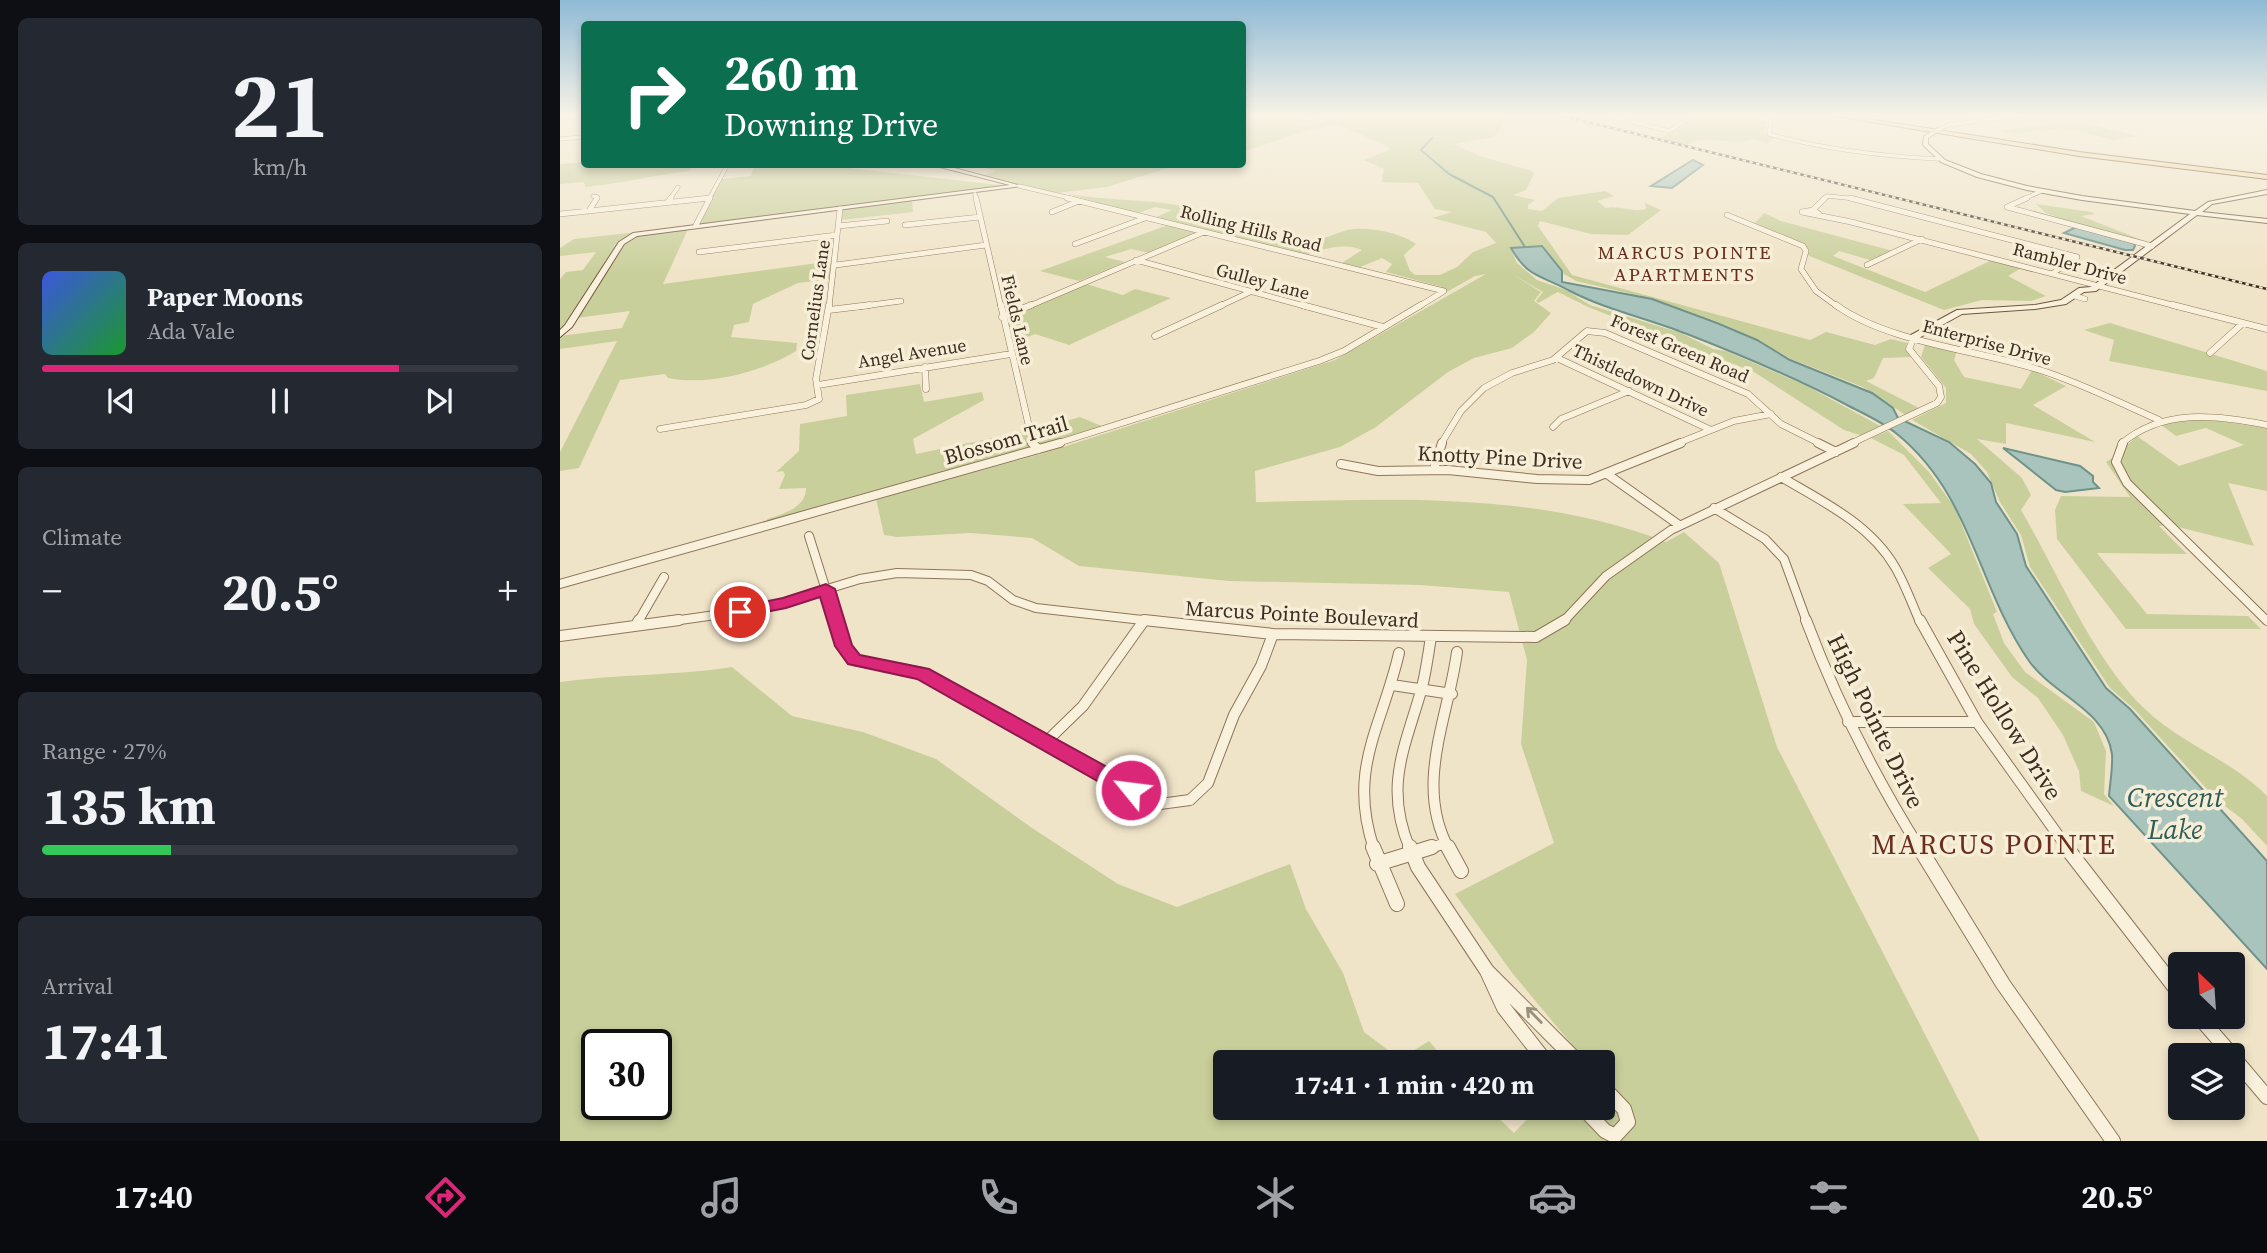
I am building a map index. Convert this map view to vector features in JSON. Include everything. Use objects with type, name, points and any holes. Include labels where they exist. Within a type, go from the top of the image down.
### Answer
[{"type":"main road","points":[[2203,168],[2267,175]]},
{"type":"street","points":[[696,225],[726,168]]},
{"type":"street","name":"Rolling Hills Road","points":[[947,168],[1443,290]]},
{"type":"street","points":[[1961,168],[1980,176],[2042,191],[2267,221]]},
{"type":"street","points":[[560,334],[623,240],[647,232],[975,194],[1019,186]]},
{"type":"street","points":[[668,202],[678,187]]},
{"type":"street","points":[[2042,191],[2007,208],[2152,246]]},
{"type":"street","points":[[1917,359],[1909,349],[1914,337],[1960,312],[2045,306],[2075,296],[2082,290],[2095,287],[2214,202],[2267,192]]},
{"type":"street","name":"Fields Lane","points":[[975,194],[1033,445],[1039,449]]},
{"type":"street","points":[[589,211],[597,197],[593,196]]},
{"type":"street","points":[[1812,210],[1827,196],[1842,196],[2077,257],[2053,273]]},
{"type":"street","points":[[560,214],[710,198]]},
{"type":"street","points":[[1052,212],[1079,201]]},
{"type":"street","name":"Cornelius Lane","points":[[660,429],[806,405],[820,397],[818,384],[836,265],[840,209]]},
{"type":"street","name":"Rambler Drive","points":[[1819,214],[1812,210],[1802,212],[1866,224],[2053,273],[2095,287],[2267,329]]},
{"type":"street","name":"Enterprise Drive","points":[[1727,215],[1803,246],[1806,251],[1801,269],[1811,286],[1841,307],[1914,337],[2043,371],[2159,420]]},
{"type":"street","points":[[1088,239],[1086,236],[1140,216]]},
{"type":"street","points":[[905,225],[980,217]]},
{"type":"street","points":[[1075,244],[1147,217]]},
{"type":"street","points":[[838,226],[887,221]]},
{"type":"street","points":[[1002,317],[1204,232]]},
{"type":"street","points":[[699,252],[838,235]]},
{"type":"street","points":[[1867,264],[1922,239]]},
{"type":"street","points":[[836,265],[986,244]]},
{"type":"street","name":"Gulley Lane","points":[[1136,260],[1383,327]]},
{"type":"street","points":[[1917,359],[1924,340],[1970,315],[2048,311],[2067,307],[2096,293],[2095,287]]},
{"type":"street","name":"Blossom Trail","points":[[560,584],[1039,449],[1329,358],[1443,290]]},
{"type":"street","points":[[1155,336],[1250,292]]},
{"type":"street","points":[[2075,296],[2085,299]]},
{"type":"street","points":[[829,310],[901,301]]},
{"type":"street","points":[[2210,353],[2243,323]]},
{"type":"street","name":"Forest Green Road","points":[[1434,469],[1443,436],[1480,392],[1505,376],[1557,358],[1581,331],[1596,330],[1748,394],[1786,427],[1836,452]]},
{"type":"street","name":"Angel Avenue","points":[[818,384],[1012,354]]},
{"type":"street","name":"Thistledown Drive","points":[[1557,358],[1711,430]]},
{"type":"street","name":"Marcus Pointe Boulevard","points":[[560,636],[765,608],[826,589],[886,575],[959,573],[988,580],[1013,600],[1036,608],[1143,622],[1273,634],[1525,639],[1545,635],[1560,625],[1591,590],[1625,560],[1679,525],[1934,406],[1941,397],[1939,386],[1917,359]]},
{"type":"street","points":[[925,367],[926,389]]},
{"type":"street","points":[[1553,426],[1560,419],[1629,391]]},
{"type":"street","name":"Knotty Pine Drive","points":[[1341,464],[1359,468],[1434,469],[1568,481],[1607,474],[1711,430],[1746,418],[1771,414]]},
{"type":"street","points":[[2267,425],[2203,416],[2159,420],[2119,447],[2116,462],[2123,478],[2267,621]]},
{"type":"street","points":[[1607,474],[1679,525]]},
{"type":"street","name":"Pine Hollow Drive","points":[[1781,477],[1844,514],[1878,543],[1895,567],[1922,625],[1977,722],[2083,871],[2168,979]]},
{"type":"street","name":"High Pointe Drive","points":[[1714,508],[1765,540],[1784,559],[1813,642],[1848,722],[1890,801],[1961,919],[2113,1141]]},
{"type":"street","points":[[809,536],[844,646],[854,660],[922,673],[1152,802],[1170,805],[1190,800],[1209,783],[1234,715],[1261,666],[1273,634]]},
{"type":"street","points":[[636,625],[664,577]]},
{"type":"street","points":[[1046,742],[1083,706],[1143,622]]},
{"type":"street","points":[[1431,637],[1422,690],[1404,740],[1397,771],[1399,811],[1412,854],[1435,895],[1487,971],[1567,1050]]},
{"type":"street","points":[[1457,652],[1452,694],[1439,731],[1430,775],[1433,809],[1443,844],[1461,871]]},
{"type":"street","points":[[1397,904],[1377,864],[1364,814],[1363,774],[1374,730],[1392,685],[1399,653]]},
{"type":"street","points":[[1392,685],[1452,694]]},
{"type":"street","points":[[1848,722],[1977,722]]},
{"type":"street","points":[[1377,864],[1443,844]]},
{"type":"street","points":[[1487,971],[1492,989],[1536,1050]]},
{"type":"street","points":[[2209,1029],[2221,1043]]},
{"type":"street","points":[[2245,1071],[2267,1097]]},
{"type":"street","points":[[1594,1120],[1605,1131],[1615,1136],[1622,1131],[1628,1122],[1625,1109],[1615,1099]]},
{"type":"green space","points":[[560,168],[691,168],[689,171],[611,184],[585,187],[584,182],[560,184]]},
{"type":"green space","points":[[753,168],[851,168],[1017,187],[699,224],[721,179],[751,176]]},
{"type":"green space","points":[[986,168],[1167,168],[1107,187],[1057,193],[982,176],[996,171]]},
{"type":"green space","points":[[1382,168],[1522,168],[1534,174],[1526,190],[1513,195],[1535,200],[1528,205],[1528,209],[1542,211],[1558,198],[1605,191],[1614,196],[1597,201],[1606,208],[1641,210],[1646,209],[1645,203],[1661,210],[1628,235],[1591,234],[1540,221],[1538,226],[1572,275],[1810,340],[1826,332],[1875,345],[1891,339],[1907,343],[1905,349],[1913,357],[1883,358],[1874,378],[1866,381],[1921,409],[1907,416],[1863,387],[1791,359],[1759,340],[1718,322],[1653,299],[1576,281],[1564,274],[1543,246],[1510,247],[1517,263],[1537,280],[1566,290],[1590,305],[1681,333],[1713,349],[1726,351],[1807,386],[1882,427],[1863,436],[1844,430],[1754,372],[1588,307],[1558,292],[1538,303],[1536,301],[1543,292],[1512,274],[1541,292],[1534,301],[1551,313],[1534,332],[1512,348],[1474,358],[1448,372],[1376,427],[1340,447],[1255,471],[1256,502],[1463,502],[1566,514],[1617,526],[1666,542],[1684,532],[1719,563],[1777,747],[1980,1141],[560,1141],[560,682],[732,667],[792,716],[863,732],[936,759],[1032,828],[1118,884],[1177,907],[1290,864],[1306,909],[1343,973],[1364,1032],[1388,1050],[1213,1050],[1213,1120],[1500,1120],[1514,1133],[1526,1120],[1615,1120],[1615,1050],[1576,1050],[1513,974],[1455,894],[1554,843],[1521,744],[1527,660],[1509,592],[1420,585],[1229,581],[1079,566],[1032,538],[971,533],[897,537],[884,535],[876,499],[1041,454],[1335,360],[1486,274],[1475,276],[1445,293],[1442,287],[1386,272],[1392,264],[1382,258],[1360,267],[1342,263],[1362,250],[1355,248],[1334,247],[1305,255],[1154,218],[1172,210],[1155,207],[1136,214],[1068,194],[1163,203],[1200,210],[1220,216],[1219,220],[1239,232],[1276,242],[1312,241],[1356,229],[1384,231],[1416,244],[1404,255],[1410,271],[1415,275],[1440,275],[1457,267],[1473,252],[1496,243],[1486,232],[1432,218],[1452,212],[1435,209],[1418,183],[1382,182]]},
{"type":"green space","points":[[912,201],[913,212],[841,220],[843,209]]},
{"type":"green space","points":[[2036,204],[2091,212],[2095,214],[2081,216],[2152,244],[2071,222],[2046,213]]},
{"type":"green space","points":[[1764,213],[1781,221],[1893,251],[1870,260],[1839,251],[1833,256],[1925,292],[1994,259],[2023,267],[2008,276],[2046,296],[2031,301],[1982,300],[1944,310],[1807,255],[1806,246],[1754,224]]},
{"type":"green space","points":[[1168,225],[1201,232],[1150,253],[1131,249],[1105,257],[1125,262],[1079,281],[1040,271]]},
{"type":"green space","points":[[689,227],[663,284],[833,261],[831,279],[798,283],[753,304],[749,322],[734,325],[731,337],[797,343],[796,351],[751,371],[717,379],[683,380],[668,378],[665,374],[620,380],[579,468],[560,471],[560,452],[617,341],[560,349],[560,336],[622,328],[630,311],[576,318],[623,242],[633,236]]},
{"type":"green space","points":[[647,231],[618,243],[569,319],[560,328],[560,279],[566,272],[583,270],[596,252],[560,256],[560,248],[574,239]]},
{"type":"green space","points":[[1086,284],[1123,295],[1135,289],[1171,298],[1069,345],[1035,334],[1012,343],[1005,317]]},
{"type":"green space","points":[[2110,323],[2267,371],[2267,391],[2109,361],[2114,340],[2084,330]]},
{"type":"green space","points":[[1926,342],[1957,351],[1954,360],[1964,377],[2021,389],[2032,370],[2066,386],[2033,405],[2095,442],[2006,423],[2006,444],[1977,439],[2022,478],[2031,495],[2021,510],[2077,614],[2109,666],[2127,689],[2159,721],[2238,772],[2267,796],[2267,846],[2242,819],[2217,800],[2134,709],[2110,688],[2030,567],[2021,535],[2000,502],[1987,472],[1971,454],[1912,420],[1946,403],[1946,388],[1921,357]]},
{"type":"green space","points":[[920,384],[924,402],[982,392],[984,400],[913,439],[916,454],[1026,431],[1032,448],[769,523],[767,519],[792,509],[805,495],[806,488],[779,489],[785,475],[783,471],[776,472],[799,451],[800,424],[847,416],[846,395]]},
{"type":"green space","points":[[1080,417],[1104,427],[1040,447],[1036,444],[1033,430]]},
{"type":"green space","points":[[2198,418],[2267,428],[2267,491],[2228,483],[2254,546],[2174,526],[2132,483],[2122,468],[2122,450],[2137,436],[2179,466],[2244,445],[2206,428],[2176,436],[2161,425]]},
{"type":"green space","points":[[1888,431],[1929,472],[1955,508],[1997,612],[1993,614],[2004,643],[2025,672],[2094,722],[2106,751],[2104,794],[2114,806],[2081,791],[2079,771],[2063,735],[2038,698],[2012,677],[1974,624],[1970,609],[1928,568],[1951,554],[1903,504],[1941,503],[1904,455],[1871,438]]},
{"type":"green space","points":[[2112,458],[2123,482],[2166,525],[2159,526],[2187,554],[2097,553],[2147,614],[2248,616],[2261,629],[2126,629],[2057,539],[2055,510],[2061,496],[2130,497],[2106,462]]},
{"type":"green space","points":[[1429,1041],[1437,1050],[1414,1050]]},
{"type":"water","points":[[1680,168],[1699,168],[1672,188],[1651,186]]},
{"type":"water","points":[[2076,227],[2134,243],[2135,246],[2133,250],[2125,250],[2064,233]]},
{"type":"water","name":"Crescent Lake","points":[[1542,246],[1562,271],[1562,282],[1652,299],[1757,340],[1790,360],[1872,393],[1893,408],[1898,418],[1949,442],[1975,464],[1991,483],[1996,502],[2017,534],[2026,566],[2106,688],[2130,709],[2267,861],[2267,969],[2109,796],[2112,754],[2108,739],[2089,714],[2051,684],[2029,661],[2011,632],[1958,513],[1922,458],[1886,426],[1828,395],[1672,328],[1582,297],[1529,271],[1511,248]]},
{"type":"water","points":[[2003,448],[2080,466],[2093,476],[2093,482],[2099,488],[2065,492],[2056,490]]},
{"type":"waterway","points":[[1442,168],[1493,197],[1525,247]]},
{"type":"railway","points":[[1776,168],[2267,289]]},
{"type":"district","name":"MARCUS POINTE APARTMENTS","points":[[1685,263]]},
{"type":"district","name":"MARCUS POINTE","points":[[1994,844]]},
{"type":"route","points":[[740,612],[786,603],[826,589],[847,654],[854,660],[922,673],[1131,790]]}]
